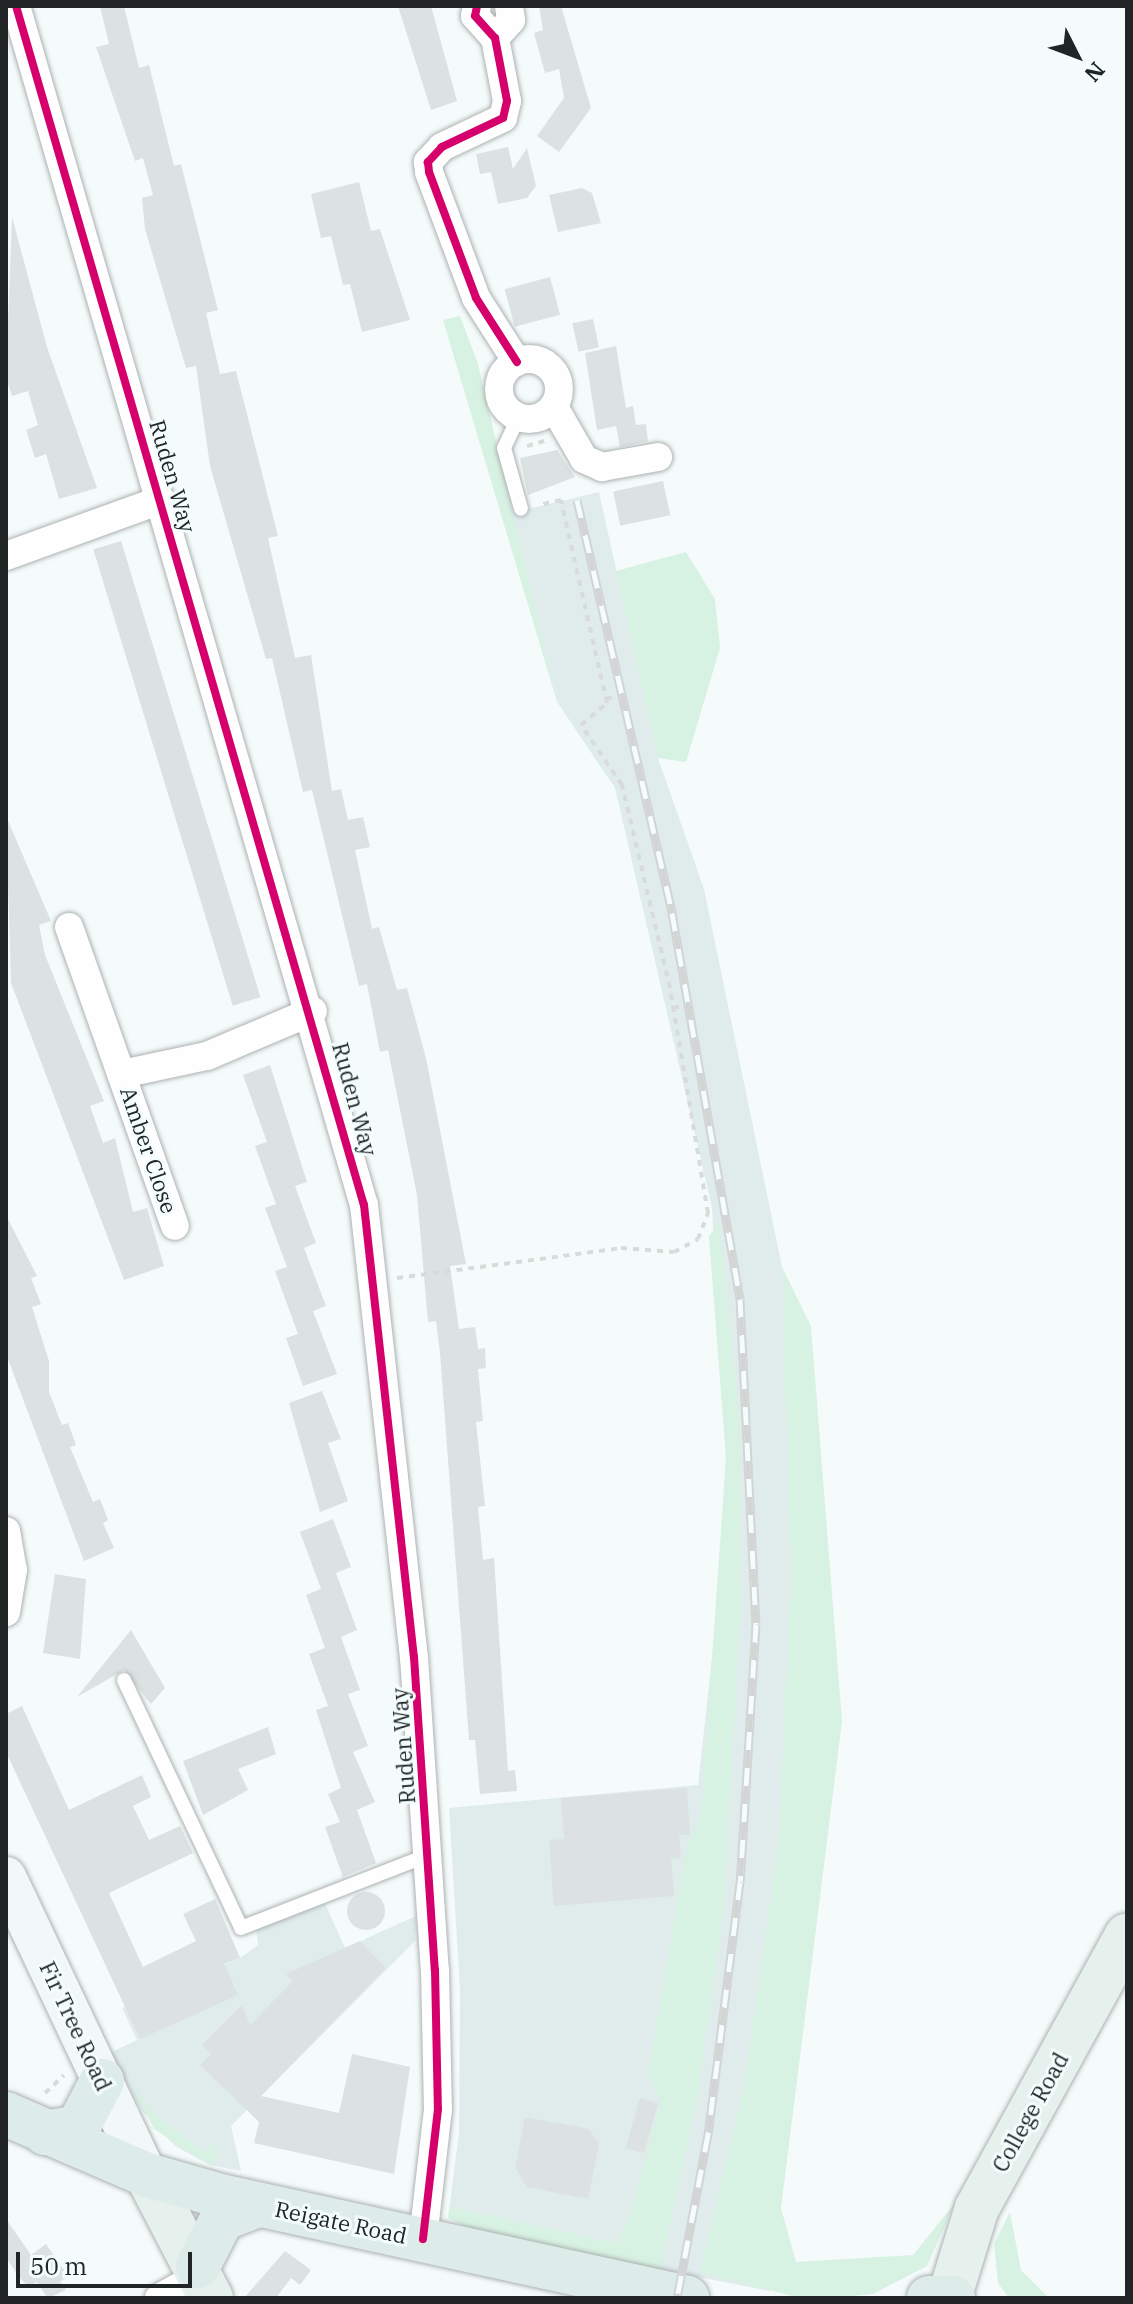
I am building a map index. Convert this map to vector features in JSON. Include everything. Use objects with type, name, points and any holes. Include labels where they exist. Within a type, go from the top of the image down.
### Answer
[{"type":"highway","points":[[23,2122],[78,2127],[95,2066]]},
{"type":"highway","name":"Reigate Road","points":[[23,2122],[147,2175],[258,2205],[687,2298]]},
{"type":"highway","points":[[186,2289],[222,2219],[258,2205]]},
{"type":"main road","name":"Fir Tree Road","points":[[6,1877],[147,2175],[186,2289]]},
{"type":"main road","name":"College Road","points":[[944,2297],[977,2208],[1127,1935]]},
{"type":"street","name":"Ruden Way","points":[[16,6],[313,1011],[364,1205],[375,1281],[428,1855],[438,2109],[423,2239]]},
{"type":"street","points":[[477,6],[480,25],[495,38],[507,101],[503,118],[442,147],[428,162],[476,298],[517,362],[551,368],[560,388],[556,413],[584,459],[602,467],[658,457]]},
{"type":"street","points":[[495,38],[511,20],[509,6]]},
{"type":"street","points":[[517,362],[499,388],[518,418],[540,418],[556,413]]},
{"type":"street","points":[[6,556],[161,500]]},
{"type":"street","name":"Amber Close","points":[[69,927],[175,1226]]},
{"type":"street","name":"Amber Close","points":[[122,1074],[207,1056],[313,1011]]},
{"type":"street","points":[[6,1531],[13,1570],[6,1612]]},
{"type":"lane","points":[[518,418],[504,448],[521,509]]},
{"type":"lane","points":[[124,1680],[241,1928],[428,1855]]},
{"type":"path","points":[[514,449],[549,440],[556,413]]},
{"type":"path","points":[[521,509],[561,500],[606,698]]},
{"type":"path","points":[[375,1281],[621,1248],[674,1252],[698,1239],[708,1213],[673,1008],[622,785],[581,725],[606,698],[615,698]]},
{"type":"path","points":[[673,1008],[682,1006]]},
{"type":"path","points":[[23,2122],[95,2066]]},
{"type":"shaded area","points":[[599,492],[658,758],[704,889],[782,1267],[806,1463],[770,2291],[484,2235],[448,2218],[459,2133],[460,1990],[449,1808],[698,1785],[716,1622],[726,1458],[712,1208],[615,788],[557,702],[512,513]]},
{"type":"shaded area","points":[[323,1899],[345,1948],[416,1916],[415,1941],[231,2126],[241,2171],[210,2165],[175,2146],[142,2111],[110,2053],[137,2040],[122,2008],[240,1958],[258,1945],[256,1928]]},
{"type":"green space","points":[[460,316],[478,364],[557,702],[443,320]]},
{"type":"green space","points":[[686,552],[715,599],[720,648],[686,762],[658,758],[616,571]]},
{"type":"green space","points":[[720,1220],[740,1430],[740,1623],[723,1915],[697,2100],[660,2270],[484,2235],[448,2218],[450,2207],[616,2243],[631,2212],[661,2101],[648,2074],[686,1851],[701,1816],[726,1458],[709,1237]]},
{"type":"green space","points":[[782,1267],[811,1326],[842,1721],[781,2208],[796,2262],[913,2255],[955,2203],[927,2266],[873,2294],[829,2298],[800,2298],[700,2272],[744,2086],[778,1848],[791,1578]]},
{"type":"green space","points":[[131,2082],[152,2112],[204,2153],[215,2141],[218,2158],[210,2165],[154,2129]]},
{"type":"green space","points":[[1010,2212],[1021,2270],[1049,2298],[1009,2298],[998,2283],[994,2244]]},
{"type":"building","points":[[100,6],[124,6],[139,68],[149,65],[174,166],[181,164],[218,310],[206,313],[220,374],[236,371],[278,536],[268,538],[295,658],[311,655],[332,791],[341,789],[348,820],[363,817],[370,847],[355,850],[372,929],[379,927],[397,990],[407,988],[426,1058],[466,1264],[450,1266],[459,1329],[475,1327],[478,1349],[485,1348],[486,1368],[478,1369],[483,1421],[476,1422],[485,1506],[478,1507],[483,1560],[494,1558],[508,1771],[515,1770],[517,1791],[480,1794],[475,1740],[469,1740],[440,1353],[436,1321],[428,1322],[417,1195],[388,1050],[380,1052],[367,984],[359,986],[312,790],[303,792],[272,658],[266,659],[210,466],[196,366],[186,368],[145,229],[142,198],[153,195],[143,158],[135,161],[96,47],[109,44]]},
{"type":"building","points":[[398,6],[431,6],[457,101],[431,110]]},
{"type":"building","points":[[539,6],[561,6],[591,108],[559,152],[537,136],[564,98],[559,69],[545,73],[534,33],[543,30]]},
{"type":"building","points":[[508,147],[513,169],[527,148],[536,186],[527,198],[498,204],[491,172],[480,174],[476,154]]},
{"type":"building","points":[[359,182],[371,231],[380,229],[410,320],[362,332],[350,284],[343,285],[331,236],[321,238],[311,194]]},
{"type":"building","points":[[582,188],[592,193],[601,223],[558,232],[549,195]]},
{"type":"building","points":[[12,217],[47,347],[97,488],[59,499],[46,454],[35,458],[26,430],[38,425],[28,391],[12,396],[6,378]]},
{"type":"building","points":[[550,277],[560,315],[515,327],[505,289]]},
{"type":"building","points":[[593,319],[599,347],[578,352],[572,323]]},
{"type":"building","points":[[616,346],[626,408],[633,406],[636,425],[646,424],[648,441],[620,447],[616,426],[597,430],[585,353]]},
{"type":"building","points":[[557,450],[575,477],[528,495],[520,458]]},
{"type":"building","points":[[663,481],[670,515],[620,526],[613,492]]},
{"type":"building","points":[[121,541],[260,997],[233,1006],[93,549]]},
{"type":"building","points":[[6,816],[51,921],[39,925],[45,955],[104,1101],[90,1106],[103,1143],[115,1138],[133,1212],[147,1208],[164,1266],[124,1280],[11,983]]},
{"type":"building","points":[[270,1065],[307,1182],[295,1186],[316,1243],[304,1248],[326,1306],[313,1311],[337,1374],[303,1386],[286,1338],[298,1334],[275,1271],[287,1267],[265,1208],[276,1204],[255,1146],[267,1142],[243,1075]]},
{"type":"building","points":[[8,1219],[37,1276],[31,1278],[41,1304],[32,1307],[49,1361],[49,1392],[62,1425],[68,1423],[76,1445],[70,1447],[93,1502],[100,1499],[108,1520],[103,1523],[114,1548],[84,1561],[6,1354]]},
{"type":"building","points":[[322,1391],[341,1439],[328,1443],[348,1501],[320,1512],[289,1403]]},
{"type":"building","points":[[333,1519],[351,1567],[336,1573],[357,1630],[341,1637],[360,1690],[348,1694],[368,1746],[353,1752],[375,1802],[357,1810],[376,1863],[343,1877],[325,1827],[340,1822],[328,1794],[341,1788],[316,1710],[328,1706],[309,1654],[325,1648],[306,1595],[321,1589],[300,1532]]},
{"type":"building","points":[[55,1574],[86,1579],[80,1659],[43,1653]]},
{"type":"building","points":[[131,1630],[165,1688],[151,1704],[124,1670],[77,1697]]},
{"type":"building","points":[[22,1706],[69,1810],[142,1775],[151,1797],[133,1806],[149,1840],[180,1826],[193,1853],[109,1893],[143,1967],[196,1941],[183,1914],[215,1899],[240,1958],[224,1964],[238,1995],[140,2039],[6,1752],[6,1714]]},
{"type":"building","points":[[268,1727],[276,1754],[238,1769],[248,1790],[203,1815],[183,1761]]},
{"type":"building","points":[[687,1788],[690,1835],[679,1835],[681,1858],[671,1859],[674,1896],[554,1906],[549,1840],[564,1839],[561,1798]]},
{"type":"building","points":[[366,1892],[380,1897],[385,1911],[380,1925],[366,1930],[352,1925],[347,1911],[352,1897]]},
{"type":"building","points":[[360,1941],[386,1968],[261,2096],[339,2113],[352,2054],[410,2067],[394,2174],[254,2143],[259,2122],[200,2065],[211,2054],[202,2045],[242,2005],[250,2025],[293,1981],[286,1974]]},
{"type":"building","points":[[640,2098],[658,2103],[644,2153],[626,2148]]},
{"type":"building","points":[[525,2117],[589,2129],[599,2144],[588,2199],[527,2187],[515,2168]]},
{"type":"building","points":[[6,2219],[31,2255],[46,2244],[68,2276],[60,2282],[66,2290],[48,2298],[36,2282],[29,2287],[20,2278],[6,2258]]},
{"type":"building","points":[[285,2251],[311,2270],[300,2285],[291,2278],[276,2298],[244,2298]]},
{"type":"railway","points":[[577,500],[672,913],[740,1299],[756,1624],[740,1882],[708,2134],[677,2298]]},
{"type":"cycle path","points":[[16,6],[364,1205],[414,1657],[435,1970],[438,2109],[423,2239]]},
{"type":"cycle path","points":[[477,6],[475,16],[495,38],[507,101],[503,118],[442,147],[428,162],[429,172],[476,298],[517,362]]}]
